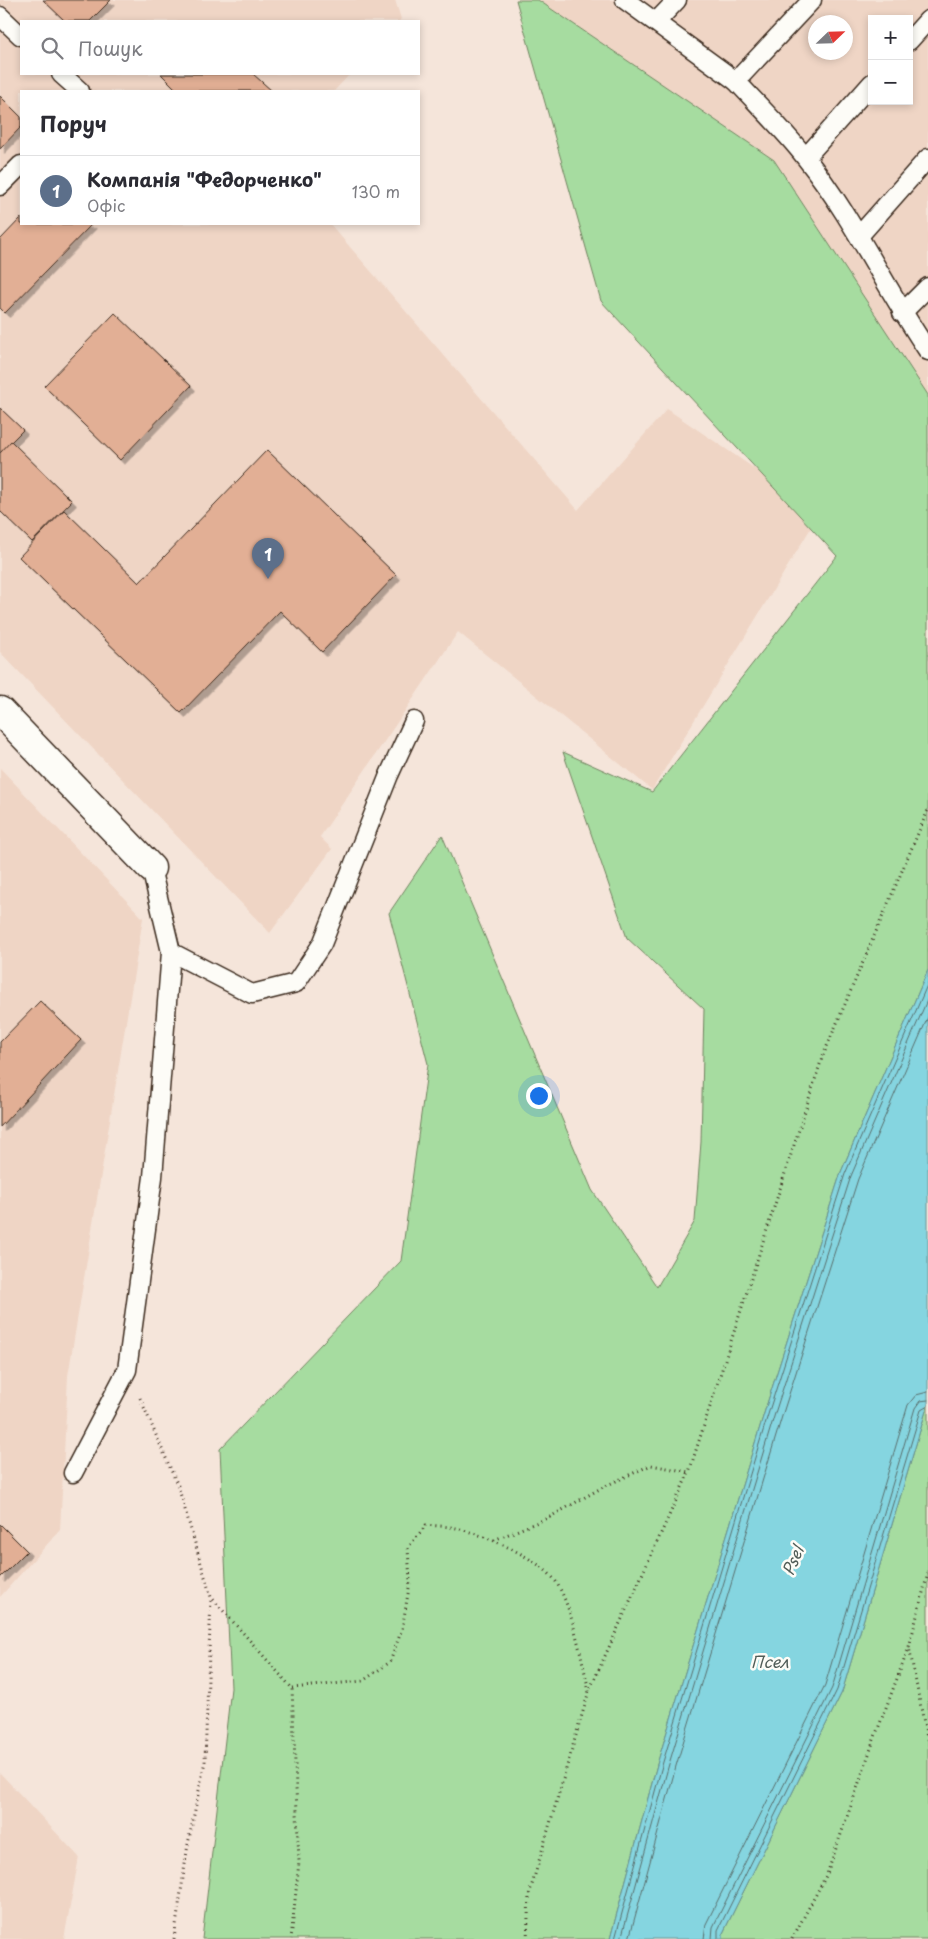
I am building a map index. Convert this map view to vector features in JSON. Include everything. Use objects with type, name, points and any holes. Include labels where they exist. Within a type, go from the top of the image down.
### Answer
[{"type":"street","points":[[0,711],[151,868]]},
{"type":"lane","points":[[626,0],[736,81],[806,158],[859,236],[902,313],[928,351]]},
{"type":"lane","points":[[656,22],[677,0]]},
{"type":"lane","points":[[736,81],[812,0]]},
{"type":"lane","points":[[0,16],[20,35]]},
{"type":"lane","points":[[913,37],[928,20]]},
{"type":"lane","points":[[62,75],[79,90]]},
{"type":"lane","points":[[806,158],[868,88]]},
{"type":"lane","points":[[859,236],[928,158]]},
{"type":"lane","points":[[0,186],[20,167]]},
{"type":"lane","points":[[902,313],[928,287]]},
{"type":"lane","points":[[171,952],[252,994],[296,983],[322,944],[389,775],[414,721]]},
{"type":"lane","points":[[73,1473],[127,1370],[153,1177],[171,952],[151,868]]},
{"type":"path","points":[[528,1939],[529,1896],[589,1691],[689,1472],[822,1058],[928,810]]},
{"type":"path","points":[[127,1370],[178,1486],[211,1596],[205,1761],[188,1844],[174,1939]]},
{"type":"path","points":[[494,1540],[550,1518],[603,1487],[651,1465],[689,1472]]},
{"type":"path","points":[[292,1688],[363,1681],[390,1662],[402,1629],[410,1582],[408,1548],[426,1525],[455,1528],[494,1540],[532,1560],[557,1583],[576,1635],[589,1691]]},
{"type":"path","points":[[792,1939],[827,1874],[909,1647],[928,1573]]},
{"type":"path","points":[[211,1596],[292,1688],[299,1862],[291,1939]]},
{"type":"path","points":[[909,1647],[928,1743]]},
{"type":"shaded area","points":[[0,0],[395,0],[400,20],[20,20],[20,75],[349,75],[335,90],[20,90],[20,225],[331,225],[578,510],[667,409],[820,513],[652,790],[458,632],[320,837],[332,849],[270,933],[0,652]]},
{"type":"shaded area","points":[[538,0],[928,0],[928,395],[774,160]]},
{"type":"shaded area","points":[[0,768],[143,918],[68,1376],[60,1530],[0,1597]]},
{"type":"shaded area","points":[[0,1773],[79,1857],[64,1939],[0,1939]]},
{"type":"green space","points":[[516,0],[538,0],[774,160],[928,395],[928,970],[841,1172],[766,1407],[658,1761],[610,1939],[202,1939],[231,1688],[220,1449],[401,1261],[428,1064],[389,913],[442,835],[592,1190],[657,1287],[695,1221],[701,1142],[704,1009],[627,938],[563,752],[652,792],[837,556],[601,301]]},
{"type":"green space","points":[[928,1404],[928,1939],[723,1939],[723,1933],[842,1692]]},
{"type":"water","name":"Псел","points":[[928,970],[928,1404],[842,1692],[723,1933],[723,1939],[610,1939],[658,1761],[766,1407],[841,1172]]},
{"type":"building","points":[[43,0],[111,0],[91,20],[64,20]]},
{"type":"building","points":[[162,75],[254,75],[271,90],[177,90]]},
{"type":"building","points":[[0,96],[20,116],[20,128],[0,149]]},
{"type":"building","points":[[20,219],[20,225],[91,225],[5,313],[0,308],[0,240]]},
{"type":"building","points":[[115,313],[191,386],[120,460],[44,386]]},
{"type":"building","points":[[0,408],[23,430],[0,453]]},
{"type":"building","points":[[11,441],[72,501],[32,542],[0,511],[0,453]]},
{"type":"building","points":[[267,450],[396,575],[322,652],[280,611],[181,713],[19,557],[64,510],[139,583]]},
{"type":"building","points":[[40,1001],[81,1040],[0,1127],[0,1042]]},
{"type":"building","points":[[0,1524],[27,1551],[0,1578]]},
{"type":"place","name":"Компанія \"Федорченко\"","points":[[268,579]]},
{"type":"water label","name":"Psel","points":[[793,1561]]}]
